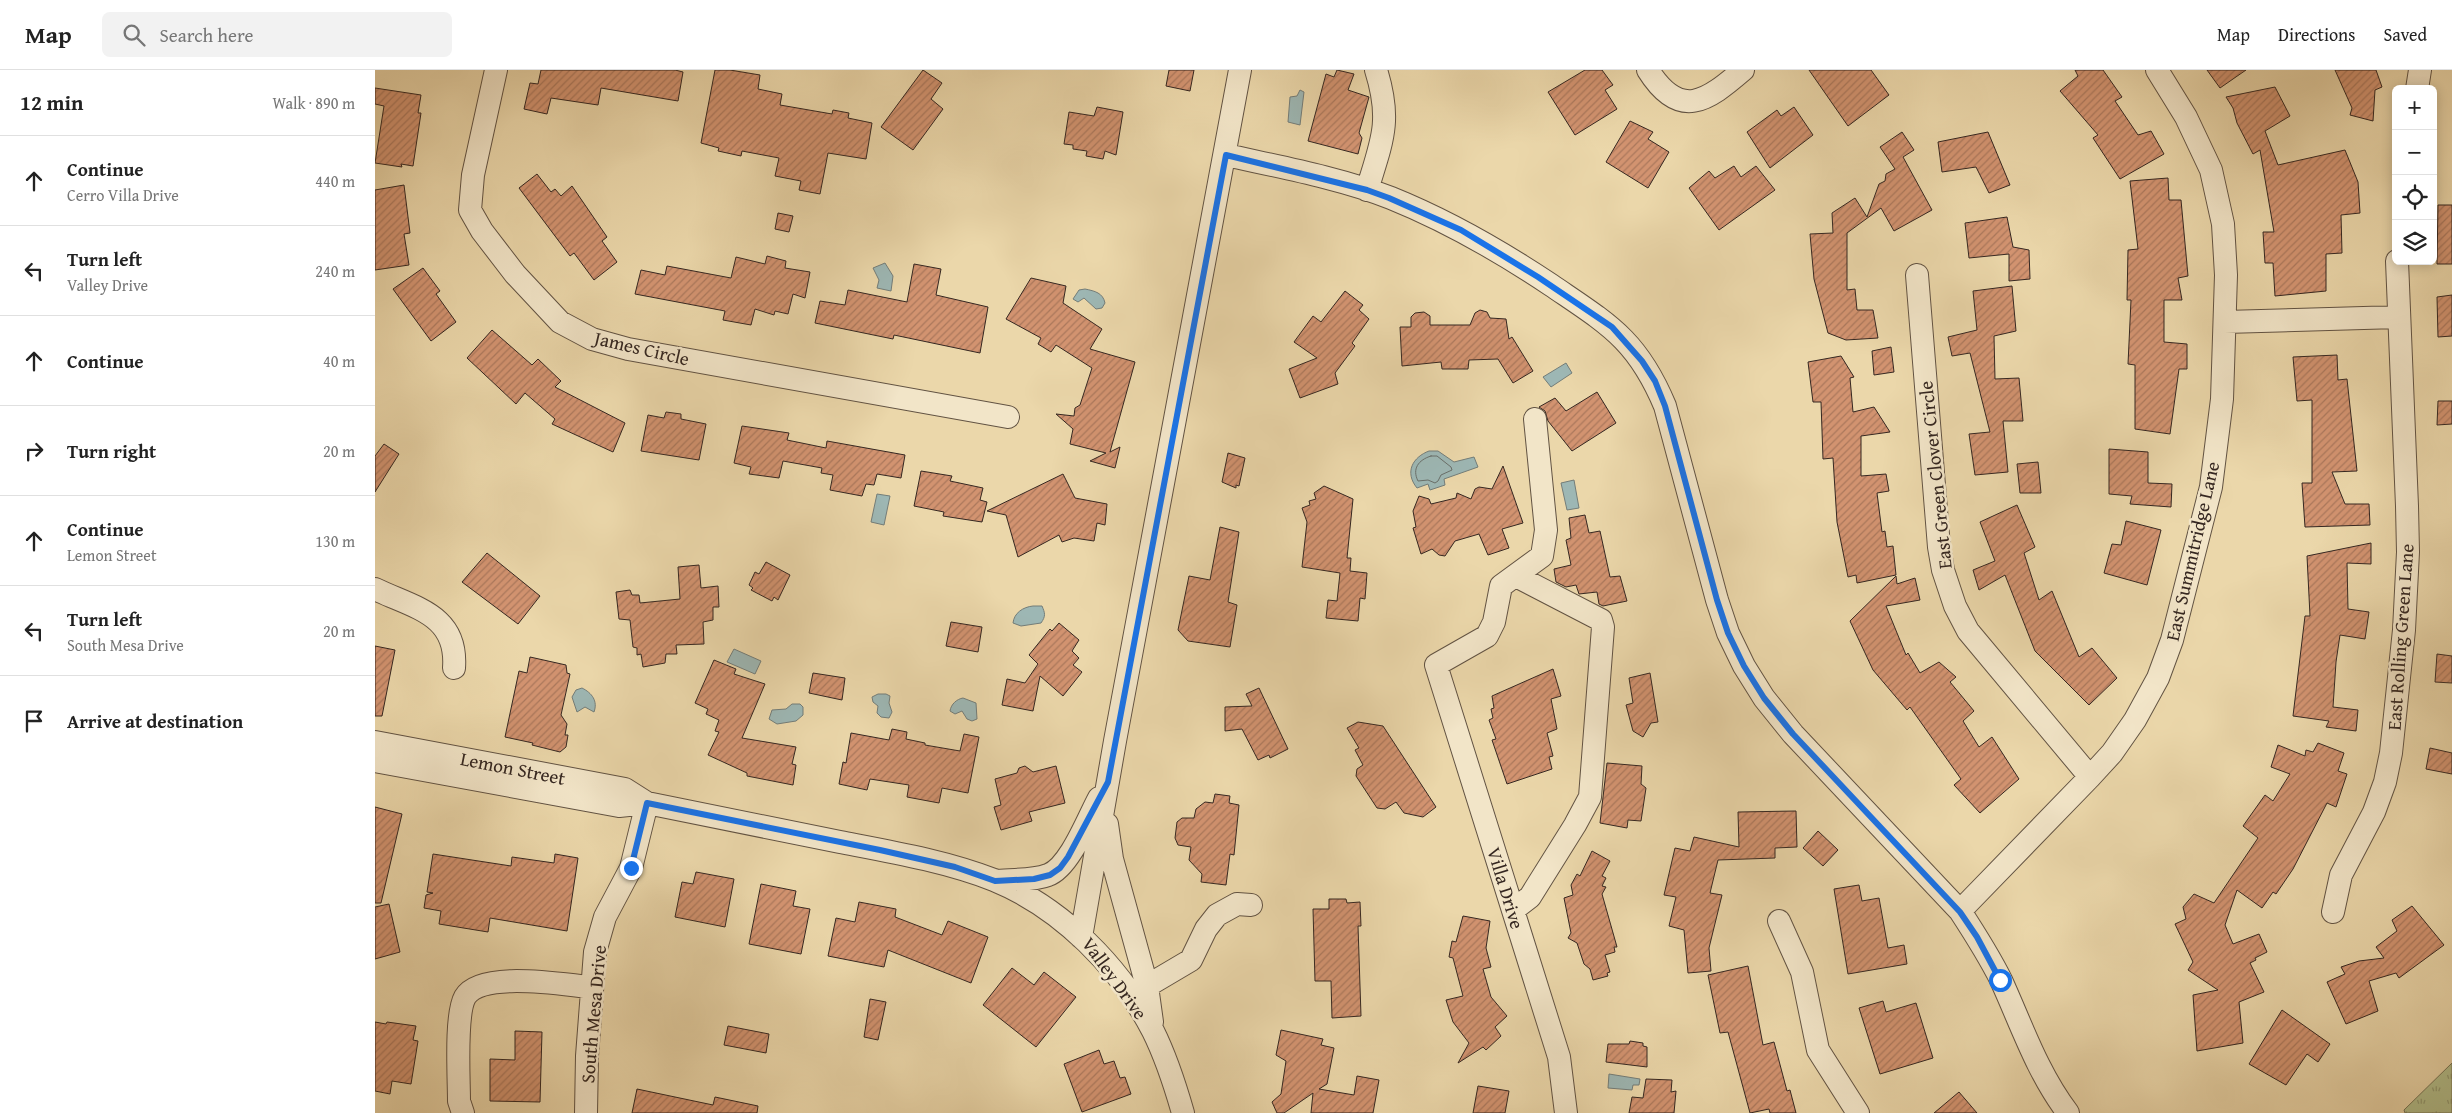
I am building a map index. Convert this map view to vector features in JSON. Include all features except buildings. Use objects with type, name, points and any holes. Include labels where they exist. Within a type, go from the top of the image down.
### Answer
[{"type":"street","name":"James Circle","points":[[496,70],[473,175],[470,210],[482,231],[515,274],[560,322],[592,339],[628,349],[1008,417]]},
{"type":"street","name":"Valley Drive","points":[[1183,1113],[1169,1069],[1153,1030],[1133,997],[1081,937],[1108,782],[1226,155],[1240,70]]},
{"type":"street","points":[[1367,190],[1383,136],[1385,114],[1384,95],[1376,70]]},
{"type":"street","points":[[1648,70],[1664,91],[1674,98],[1683,100],[1704,99],[1715,93],[1743,70]]},
{"type":"street","name":"East Summitridge Lane","points":[[1960,912],[2090,777],[2111,753],[2135,720],[2158,678],[2172,640],[2211,487],[2222,399],[2226,275],[2223,224],[2211,170],[2186,117],[2157,70]]},
{"type":"street","points":[[2418,85],[2420,70]]},
{"type":"street","points":[[1226,155],[1367,190],[1461,230],[1555,288],[1612,327],[1628,342],[1655,381],[1665,406],[1717,600],[1728,633],[1744,666],[1764,698],[1793,734],[1960,912],[1977,937],[2000,980],[2033,1056],[2047,1083],[2068,1113]]},
{"type":"street","name":"East Rolling Green Lane","points":[[2333,912],[2341,875],[2373,812],[2385,782],[2391,753],[2404,630],[2408,552],[2397,265]]},
{"type":"street","name":"East Green Clover Circle","points":[[1917,275],[1939,547],[1943,570],[1955,606],[1968,631],[1984,653],[2090,777]]},
{"type":"street","points":[[2225,322],[2399,317]]},
{"type":"street","points":[[1513,910],[1530,897],[1575,825],[1590,797],[1603,627],[1601,620],[1516,576],[1542,556],[1545,546],[1544,506],[1535,419]]},
{"type":"street","name":"Villa Drive","points":[[1516,576],[1501,586],[1494,622],[1487,636],[1436,665],[1559,1057],[1566,1113]]},
{"type":"street","points":[[375,589],[430,613],[439,621],[447,632],[452,644],[455,655],[454,668]]},
{"type":"street","name":"Lemon Street","points":[[375,742],[625,789],[647,803]]},
{"type":"street","name":"Lemon Street","points":[[375,761],[619,806],[647,803],[955,867],[995,881],[1037,903],[1081,937]]},
{"type":"street","points":[[995,881],[1034,879],[1050,875],[1060,868],[1068,857],[1108,782]]},
{"type":"street","name":"South Mesa Drive","points":[[586,1113],[591,988],[599,933],[605,917],[631,868],[647,803]]},
{"type":"street","name":"Valley Drive","points":[[1104,806],[1112,859],[1147,986],[1153,1030]]},
{"type":"street","points":[[1147,986],[1191,960],[1206,929],[1217,915],[1237,904],[1251,905]]},
{"type":"street","points":[[1779,921],[1802,972],[1818,1050],[1858,1113]]},
{"type":"street","points":[[463,1113],[459,1101],[461,1012],[465,996],[484,984],[515,980],[591,988]]},
{"type":"green space","points":[[2452,1063],[2452,1113],[2405,1113],[2404,1110]]},
{"type":"water","points":[[1300,90],[1304,92],[1300,125],[1288,122],[1290,97],[1297,96]]},
{"type":"water","points":[[885,263],[893,276],[891,291],[877,288],[879,280],[873,268]]},
{"type":"water","points":[[1085,289],[1095,292],[1102,297],[1105,303],[1102,308],[1096,309],[1084,298],[1078,302],[1073,299],[1079,290]]},
{"type":"water","points":[[1566,363],[1572,373],[1551,387],[1543,377]]},
{"type":"water","points":[[1429,451],[1438,451],[1454,462],[1474,457],[1478,467],[1444,479],[1445,485],[1430,490],[1428,484],[1417,488],[1411,476],[1412,466],[1419,457]]},
{"type":"water","points":[[1574,480],[1579,508],[1567,510],[1561,483]]},
{"type":"water","points":[[877,494],[890,496],[884,525],[871,522]]},
{"type":"water","points":[[1033,606],[1042,606],[1045,614],[1041,623],[1021,626],[1013,623],[1015,616],[1020,611]]},
{"type":"water","points":[[734,649],[761,661],[755,674],[727,662]]},
{"type":"water","points":[[582,688],[589,692],[595,701],[594,712],[585,707],[577,712],[572,697],[576,690]]},
{"type":"water","points":[[878,694],[890,696],[889,703],[892,712],[889,718],[881,717],[877,713],[878,706],[873,702],[872,697]]},
{"type":"water","points":[[963,698],[976,703],[977,719],[972,721],[967,719],[962,711],[955,714],[950,711],[955,702]]},
{"type":"water","points":[[792,704],[800,704],[803,707],[803,715],[796,721],[777,724],[769,719],[772,710],[786,709]]},
{"type":"water","points":[[1609,1074],[1640,1079],[1639,1085],[1633,1085],[1632,1090],[1608,1088]]},
{"type":"route","points":[[631,868],[637,850],[647,803],[880,850],[955,867],[995,881],[1034,879],[1050,875],[1060,868],[1068,857],[1108,782],[1226,155],[1367,190],[1440,219],[1538,277],[1612,327],[1628,342],[1655,381],[1665,406],[1717,600],[1728,633],[1744,666],[1764,698],[1793,734],[1960,912],[1977,937],[2000,980]]}]
